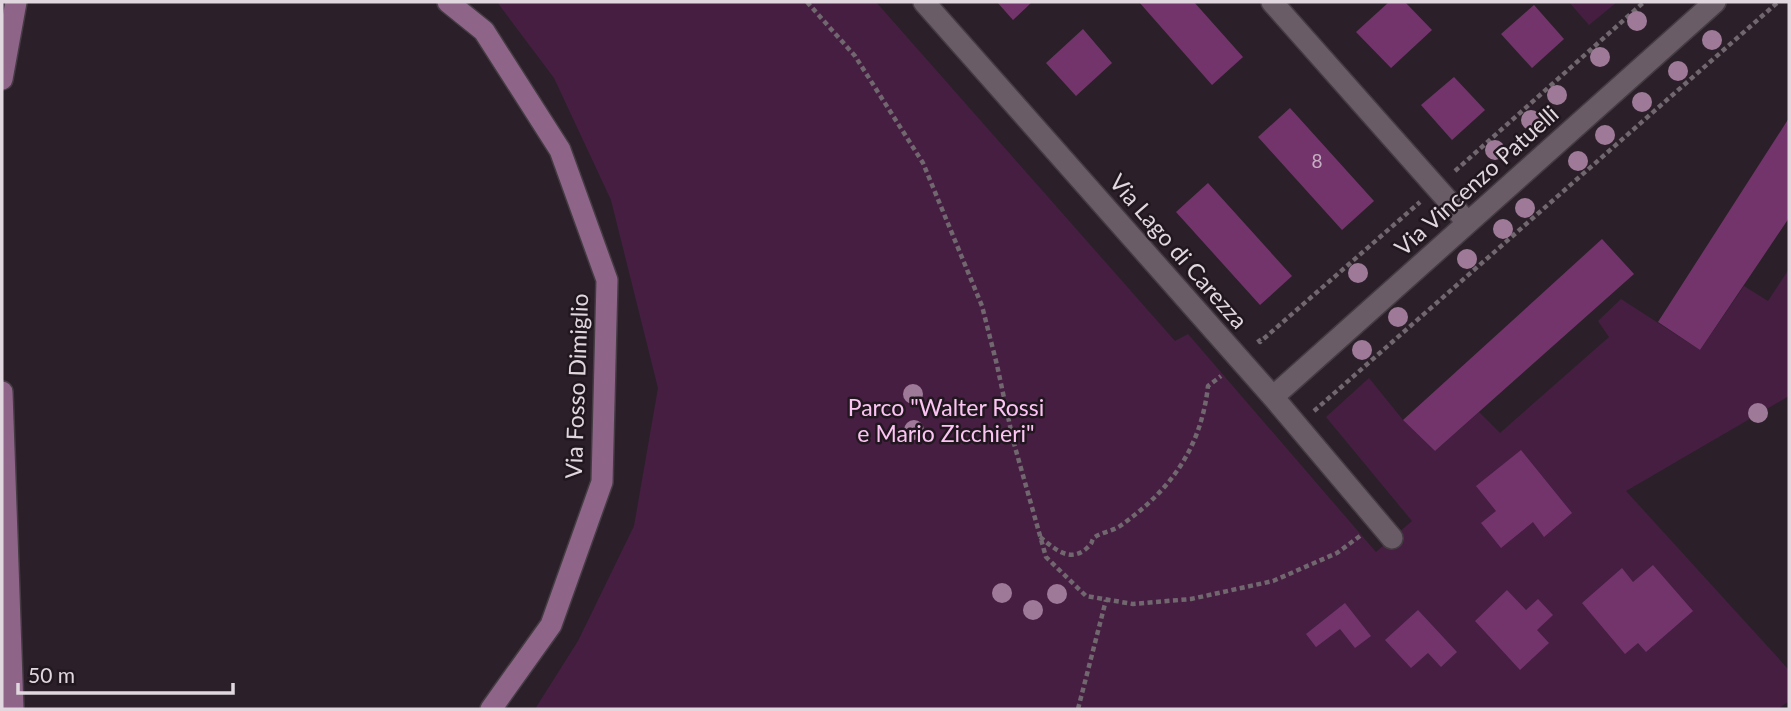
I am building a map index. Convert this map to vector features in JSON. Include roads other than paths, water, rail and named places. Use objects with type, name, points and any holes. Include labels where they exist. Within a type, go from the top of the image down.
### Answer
[{"type":"main road","points":[[2,79],[16,2]]},
{"type":"main road","name":"Via Fosso Dimiglio","points":[[448,2],[484,31],[560,150],[607,280],[602,482],[551,625],[491,709]]},
{"type":"main road","points":[[2,392],[13,709]]},
{"type":"street","name":"Via Lago di Carezza","points":[[924,2],[1273,397],[1386,530]]},
{"type":"street","points":[[1272,2],[1467,222]]},
{"type":"street","name":"Via Vincenzo Patuelli","points":[[1273,397],[1715,2]]},
{"type":"park label","name":"Parco \"Walter Rossi e Mario Zicchieri\"","points":[[946,420]]}]
